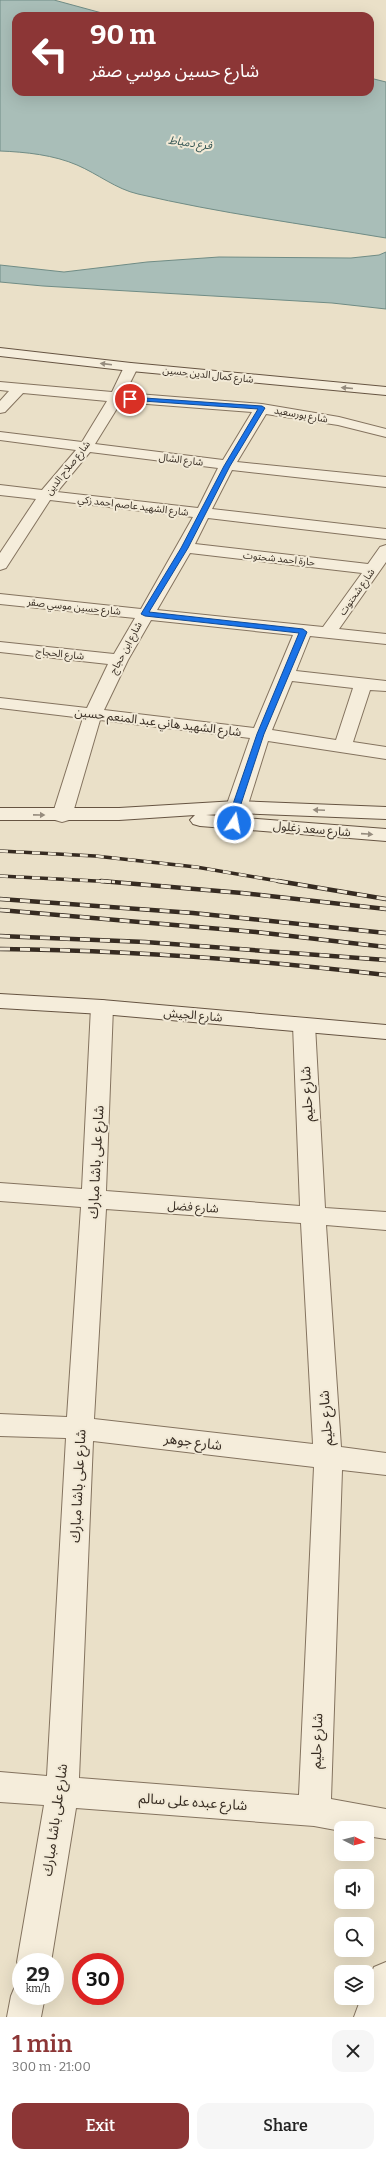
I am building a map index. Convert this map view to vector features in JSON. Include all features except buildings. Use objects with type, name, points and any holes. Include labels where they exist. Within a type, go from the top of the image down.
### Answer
[{"type":"street","points":[[0,352],[30,355]]},
{"type":"street","points":[[0,356],[30,355]]},
{"type":"street","name":"شارع كمال الدين حسين","points":[[30,355],[131,367],[386,391]]},
{"type":"street","name":"شارع صلاح الدين","points":[[0,565],[46,495],[86,447],[116,398],[131,367]]},
{"type":"street","name":"شارع بورسعيد","points":[[0,386],[116,398],[262,408],[328,419],[386,433]]},
{"type":"street","points":[[0,409],[19,389]]},
{"type":"street","name":"شارع ابن حجاج","points":[[62,816],[93,715],[119,660],[185,548],[227,466],[262,408]]},
{"type":"street","name":"شارع الشال","points":[[0,436],[227,466],[386,482]]},
{"type":"street","name":"شارع الشهيد عاصم احمد زكي","points":[[0,490],[386,534]]},
{"type":"street","name":"حارة احمد شحتوت","points":[[185,548],[373,569]]},
{"type":"street","name":"شارع شحتوت","points":[[327,634],[386,550]]},
{"type":"street","name":"شارع حسين موسي صقر","points":[[0,599],[303,632],[386,639]]},
{"type":"street","points":[[235,815],[260,734],[303,632]]},
{"type":"street","name":"شارع الحجاج","points":[[0,647],[119,660]]},
{"type":"street","points":[[284,675],[386,686]]},
{"type":"street","points":[[343,746],[362,684]]},
{"type":"street","name":"شارع الشهيد هاني عبد المنعم حسين","points":[[0,703],[260,734],[386,753]]},
{"type":"street","name":"شارع سعد زغلول","points":[[0,814],[62,816],[119,814],[235,815],[386,813]]},
{"type":"street","name":"شارع سعد زغلول","points":[[235,815],[386,835]]},
{"type":"street","name":"شارع الجيش","points":[[0,1001],[102,1007],[386,1032]]},
{"type":"street","name":"شارع على باشا مبارك","points":[[35,1953],[62,1792],[80,1428],[94,1199],[102,1007]]},
{"type":"street","name":"شارع حليم","points":[[304,1025],[313,1215],[328,1459],[314,1811]]},
{"type":"street","name":"شارع فضل","points":[[0,1192],[386,1221]]},
{"type":"street","name":"شارع جوهر","points":[[0,1425],[80,1428],[328,1459],[386,1464]]},
{"type":"street","name":"شارع عبده على سالم","points":[[0,1787],[314,1811],[386,1824]]},
{"type":"street","points":[[371,2017],[386,1979]]},
{"type":"street","points":[[24,2017],[26,2005]]},
{"type":"water","name":"فرع دمياط","points":[[0,0],[54,0],[98,12],[12,12],[12,96],[374,96],[374,79],[386,82],[386,238],[230,213],[169,201],[122,189],[77,165],[59,159],[20,152],[0,151]]},
{"type":"water","points":[[386,252],[386,309],[332,303],[43,286],[0,282],[0,265],[64,272],[147,262],[219,257],[351,258],[379,255]]},
{"type":"railway","points":[[0,851],[95,856],[196,867],[284,882]]},
{"type":"railway","points":[[0,876],[109,882]]},
{"type":"railway","points":[[101,881],[109,882]]},
{"type":"railway","points":[[278,881],[284,882]]},
{"type":"railway","points":[[109,882],[115,882]]},
{"type":"railway","points":[[109,882],[242,893],[386,909]]},
{"type":"railway","points":[[284,882],[386,899]]},
{"type":"railway","points":[[0,899],[193,913],[386,933]]},
{"type":"railway","points":[[0,910],[256,932],[386,947]]},
{"type":"railway","points":[[0,936],[145,942],[386,960]]},
{"type":"railway","points":[[0,949],[97,951],[242,960],[386,975]]},
{"type":"route","points":[[130,399],[262,408],[227,466],[185,548],[145,614],[303,632],[260,734],[236,807],[234,823]]}]
